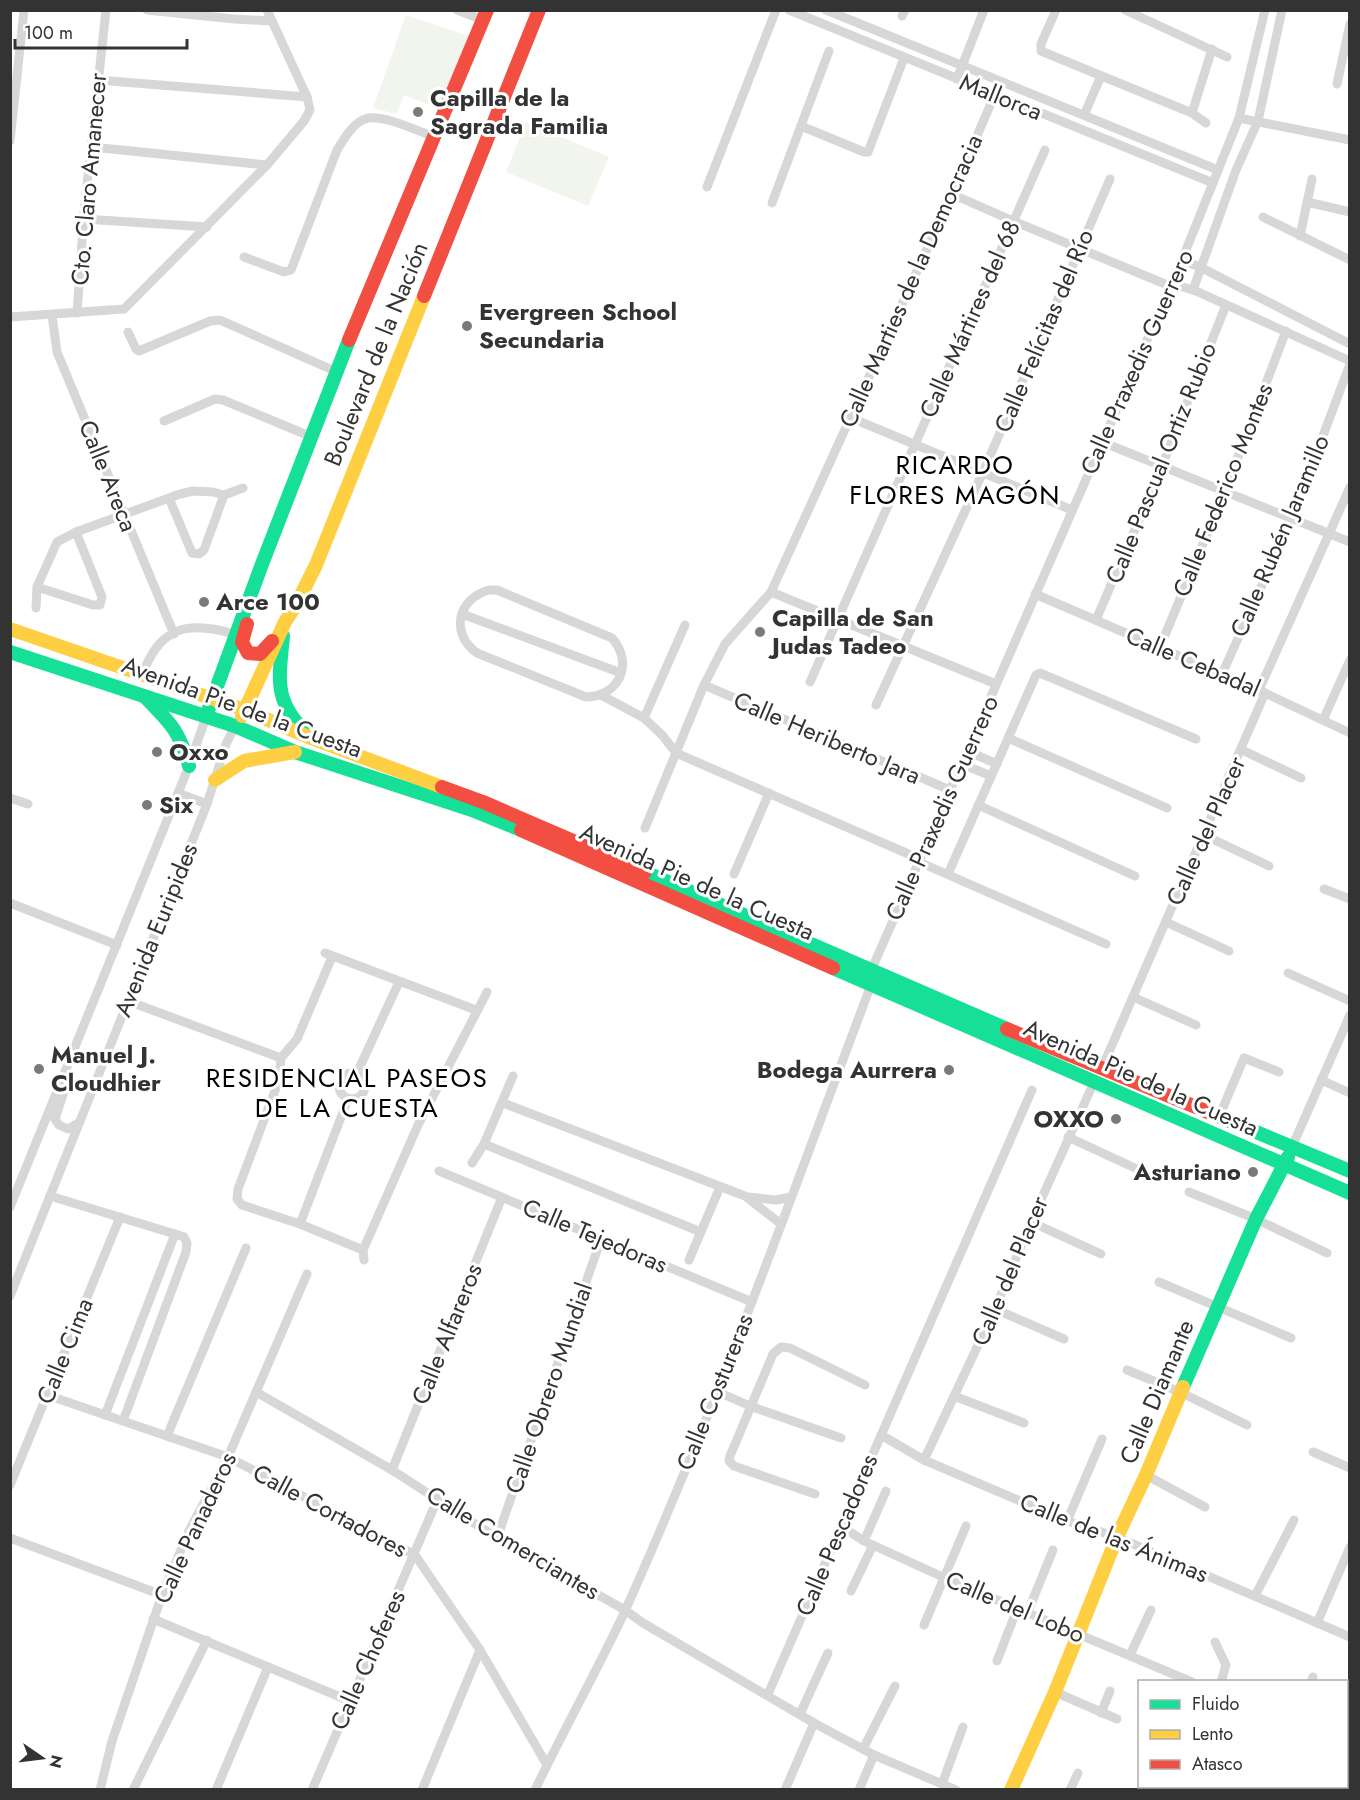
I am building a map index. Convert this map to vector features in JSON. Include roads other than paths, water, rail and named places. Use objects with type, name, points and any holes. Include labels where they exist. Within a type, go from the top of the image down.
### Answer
[{"type":"main road","name":"Boulevard de la Nación","points":[[235,726],[245,710],[285,622],[316,565],[539,10]]},
{"type":"main road","name":"Boulevard de la Nación","points":[[206,717],[234,634],[312,437],[433,136],[485,15]]},
{"type":"main road","points":[[273,537],[242,638],[245,650],[252,654],[264,652],[285,622]]},
{"type":"main road","points":[[285,622],[279,687],[285,708],[311,738]]},
{"type":"main road","name":"Avenida Pie de la Cuesta","points":[[10,629],[245,710],[311,738],[483,802],[1094,1082],[1350,1193]]},
{"type":"main road","name":"Avenida Pie de la Cuesta","points":[[10,652],[235,726],[295,752],[480,813],[871,978],[1102,1068],[1350,1171]]},
{"type":"main road","points":[[145,696],[173,726],[182,741],[189,766]]},
{"type":"main road","points":[[214,780],[244,761],[295,752]]},
{"type":"main road","name":"Calle Diamante","points":[[1011,1790],[1217,1306],[1256,1219],[1292,1147]]},
{"type":"street","points":[[10,141],[24,10]]},
{"type":"street","name":"Cto. Claro Amanecer","points":[[77,313],[84,219],[106,10]]},
{"type":"street","points":[[147,10],[272,21]]},
{"type":"street","points":[[10,317],[124,309],[267,165],[304,121],[310,110],[307,97],[267,10]]},
{"type":"street","points":[[458,10],[485,15]]},
{"type":"street","points":[[707,187],[776,10]]},
{"type":"street","name":"Mallorca","points":[[789,10],[1213,183]]},
{"type":"street","name":"Mallorca","points":[[826,10],[1218,170]]},
{"type":"street","points":[[957,80],[984,10]]},
{"type":"street","points":[[1056,10],[1041,44],[1041,51],[1192,113],[1206,123]]},
{"type":"street","points":[[1125,10],[1227,57]]},
{"type":"street","name":"Calle Praxedis Guerrero","points":[[871,978],[950,790],[1182,260],[1239,118],[1265,10]]},
{"type":"street","name":"Calle Praxedis Guerrero","points":[[1193,290],[1203,268],[1236,170],[1258,121],[1282,10]]},
{"type":"street","points":[[1337,84],[1345,68],[1350,24]]},
{"type":"street","points":[[10,36],[21,38]]},
{"type":"street","points":[[1192,113],[1212,49]]},
{"type":"street","points":[[772,202],[829,51]]},
{"type":"street","points":[[801,126],[868,152],[904,58]]},
{"type":"street","points":[[1084,115],[1101,76]]},
{"type":"street","points":[[98,80],[307,97]]},
{"type":"street","name":"Calle Marties de la Democracia","points":[[645,828],[704,685],[725,644],[771,592],[952,194],[995,94]]},
{"type":"street","points":[[244,257],[284,272],[291,270],[338,150],[349,132],[365,119],[379,117],[433,136]]},
{"type":"street","points":[[1239,118],[1350,140]]},
{"type":"street","points":[[1118,144],[1123,131]]},
{"type":"street","points":[[92,147],[267,165]]},
{"type":"street","name":"Calle Mártires del 68","points":[[810,682],[1045,150]]},
{"type":"street","name":"Calle Felícitas del Río","points":[[876,705],[983,472],[1110,179]]},
{"type":"street","points":[[1300,236],[1312,179]]},
{"type":"street","points":[[952,194],[1170,286],[1193,290],[1350,362]]},
{"type":"street","points":[[1307,202],[1350,212]]},
{"type":"street","points":[[1263,217],[1350,260]]},
{"type":"street","points":[[84,219],[207,227]]},
{"type":"street","points":[[1182,260],[1203,268],[1350,344]]},
{"type":"street","name":"Calle Pascual Ortiz Rubio","points":[[1096,620],[1162,466],[1226,305]]},
{"type":"street","name":"Calle Areca","points":[[52,315],[57,352],[174,634]]},
{"type":"street","points":[[128,332],[135,349],[139,351],[210,321],[220,320],[338,372]]},
{"type":"street","name":"Calle Federico Montes","points":[[1160,648],[1225,491],[1286,331]]},
{"type":"street","name":"Calle Rubén Jaramillo","points":[[1222,675],[1292,518],[1350,362]]},
{"type":"street","points":[[164,421],[215,399],[223,400],[312,437]]},
{"type":"street","points":[[849,417],[1072,510]]},
{"type":"street","points":[[1102,442],[1350,542]]},
{"type":"street","name":"Calle del Placer","points":[[1102,1068],[1242,750],[1262,692],[1350,487]]},
{"type":"street","points":[[36,608],[37,587],[57,542],[76,532],[193,491],[224,495],[243,488]]},
{"type":"street","points":[[169,498],[192,553],[199,554],[204,550],[224,495]]},
{"type":"street","points":[[37,587],[93,605],[100,605],[102,597],[76,532]]},
{"type":"street","points":[[489,590],[497,590],[612,638],[622,658],[621,673],[614,687],[601,695],[586,697],[477,654],[466,643],[463,636],[462,614],[475,596],[489,590]]},
{"type":"street","points":[[771,592],[996,684]]},
{"type":"street","name":"Calle Cebadal","points":[[1035,594],[1262,692],[1350,733]]},
{"type":"street","points":[[462,614],[621,673]]},
{"type":"street","points":[[644,718],[685,625]]},
{"type":"street","points":[[141,676],[153,650],[163,638],[189,626],[212,627],[234,634]]},
{"type":"street","points":[[1323,720],[1350,660]]},
{"type":"street","points":[[948,874],[1036,675],[1040,673],[1196,739]]},
{"type":"street","name":"Calle Heriberto Jara","points":[[704,685],[950,790]]},
{"type":"street","points":[[601,695],[644,718],[676,753],[1106,944]]},
{"type":"street","name":"Avenida Euripides","points":[[10,1206],[13,1192],[92,1006],[189,766],[206,717]]},
{"type":"street","name":"Avenida Euripides","points":[[10,1296],[207,804],[226,744],[235,726]]},
{"type":"street","points":[[1008,738],[1167,808]]},
{"type":"street","points":[[1242,750],[1301,778]]},
{"type":"street","points":[[967,751],[997,764]]},
{"type":"street","points":[[962,764],[991,776]]},
{"type":"street","points":[[178,793],[207,804]]},
{"type":"street","points":[[734,874],[769,793]]},
{"type":"street","points":[[10,798],[28,804]]},
{"type":"street","points":[[978,805],[1134,876]]},
{"type":"street","points":[[1204,835],[1269,866]]},
{"type":"street","points":[[1324,889],[1350,899]]},
{"type":"street","points":[[10,903],[117,945]]},
{"type":"street","points":[[1166,922],[1229,951]]},
{"type":"street","points":[[363,1250],[300,1224],[242,1204],[237,1199],[238,1189],[279,1080],[281,1058],[297,1039],[328,955],[476,1010]]},
{"type":"street","points":[[1288,973],[1350,1001]]},
{"type":"street","name":"Calle Costureras","points":[[535,1790],[625,1610],[716,1392],[752,1302],[871,978]]},
{"type":"street","points":[[357,1073],[399,982]]},
{"type":"street","points":[[364,1260],[363,1250],[418,1125],[487,992]]},
{"type":"street","points":[[1133,997],[1196,1024]]},
{"type":"street","points":[[128,1001],[281,1058]]},
{"type":"street","name":"Avenida Euripides","points":[[78,1123],[68,1129],[59,1125],[55,1119],[92,1006]]},
{"type":"street","name":"Calle Diamante","points":[[1292,1147],[1350,1015]]},
{"type":"street","points":[[1220,1117],[1244,1058],[1279,1072]]},
{"type":"street","points":[[357,1073],[364,1080],[365,1091],[358,1098],[348,1099],[340,1092],[340,1081],[346,1074],[357,1073]]},
{"type":"street","points":[[472,1163],[484,1144],[513,1076]]},
{"type":"street","points":[[1321,1080],[1350,1093]]},
{"type":"street","name":"Calle del Placer","points":[[924,1460],[995,1309],[1068,1137],[1094,1082]]},
{"type":"street","name":"Calle Pescadores","points":[[768,1695],[1032,1090]]},
{"type":"street","points":[[300,1224],[348,1099]]},
{"type":"street","points":[[503,1103],[745,1196],[776,1200],[791,1197]]},
{"type":"street","points":[[1068,1137],[1137,1169]]},
{"type":"street","points":[[484,1144],[701,1232]]},
{"type":"street","name":"Calle Tejedoras","points":[[439,1171],[752,1302]]},
{"type":"street","points":[[689,1260],[720,1187]]},
{"type":"street","points":[[1189,1192],[1256,1219],[1327,1253]]},
{"type":"street","points":[[50,1196],[175,1234],[184,1238],[187,1243],[186,1252],[123,1421]]},
{"type":"street","points":[[745,1196],[781,1224]]},
{"type":"street","name":"Calle Alfareros","points":[[392,1470],[502,1197]]},
{"type":"street","name":"Calle Cima","points":[[10,1485],[120,1218]]},
{"type":"street","points":[[1031,1222],[1101,1254]]},
{"type":"street","points":[[105,1415],[175,1234]]},
{"type":"street","name":"Calle Obrero Mundial","points":[[497,1538],[601,1239]]},
{"type":"street","points":[[167,1436],[246,1248]]},
{"type":"street","name":"Calle Panaderos","points":[[100,1790],[112,1742],[162,1595],[189,1531],[228,1457],[307,1274]]},
{"type":"street","points":[[1159,1282],[1291,1338]]},
{"type":"street","points":[[995,1309],[1064,1339]]},
{"type":"street","points":[[815,1494],[734,1466],[729,1461],[773,1354],[781,1347],[790,1348],[865,1385]]},
{"type":"street","points":[[1127,1370],[1180,1392],[1247,1425]]},
{"type":"street","name":"Calle Comerciantes","points":[[256,1392],[392,1470],[497,1538],[625,1610],[814,1723],[936,1785],[956,1790]]},
{"type":"street","points":[[716,1392],[841,1438]]},
{"type":"street","name":"Calle Cortadores","points":[[47,1395],[228,1457],[415,1555],[480,1650],[547,1766]]},
{"type":"street","points":[[954,1396],[1024,1423]]},
{"type":"street","name":"Calle de las Ánimas","points":[[881,1435],[924,1460],[1067,1521],[1117,1537],[1350,1637]]},
{"type":"street","points":[[1067,1521],[1102,1439]]},
{"type":"street","points":[[1313,1452],[1350,1468]]},
{"type":"street","points":[[1146,1476],[1205,1507]]},
{"type":"street","points":[[851,1592],[886,1491]]},
{"type":"street","name":"Calle Choferes","points":[[312,1790],[438,1498]]},
{"type":"street","points":[[1255,1596],[1294,1520]]},
{"type":"street","name":"Calle del Lobo","points":[[841,1526],[869,1543],[945,1578],[1187,1680]]},
{"type":"street","points":[[924,1625],[966,1526]]},
{"type":"street","points":[[10,1538],[162,1595]]},
{"type":"street","points":[[1317,1623],[1350,1547]]},
{"type":"street","points":[[1027,1614],[1053,1550]]},
{"type":"street","points":[[997,1661],[1017,1609]]},
{"type":"street","points":[[1131,1655],[1151,1610]]},
{"type":"street","points":[[153,1619],[350,1701]]},
{"type":"street","points":[[133,1790],[207,1640]]},
{"type":"street","points":[[1215,1642],[1226,1665],[1222,1680]]},
{"type":"street","points":[[422,1790],[480,1650]]},
{"type":"street","points":[[800,1714],[828,1653]]},
{"type":"street","points":[[216,1790],[268,1667]]},
{"type":"street","points":[[863,1749],[895,1686]]},
{"type":"street","points":[[1101,1713],[1110,1691]]},
{"type":"street","points":[[1054,1692],[1117,1719]]},
{"type":"street","points":[[784,1790],[814,1723]]},
{"type":"street","points":[[936,1785],[963,1727]]},
{"type":"street","points":[[859,1790],[874,1755]]},
{"type":"street","points":[[1070,1790],[1078,1773]]},
{"type":"place","name":"Capilla de la Sagrada Familia","points":[[418,112]]},
{"type":"place","name":"Evergreen School Secundaria","points":[[467,326]]},
{"type":"place","name":"Arce 100","points":[[204,602]]},
{"type":"place","name":"Capilla de San Judas Tadeo","points":[[760,632]]},
{"type":"place","name":"Oxxo","points":[[157,752]]},
{"type":"place","name":"Six","points":[[147,805]]},
{"type":"place","name":"Manuel J. Cloudhier","points":[[39,1069]]},
{"type":"place","name":"Bodega Aurrera","points":[[949,1070]]},
{"type":"place","name":"OXXO","points":[[1116,1119]]},
{"type":"place","name":"Asturiano","points":[[1253,1172]]},
{"type":"district","name":"RICARDO FLORES MAGÓN","points":[[955,480]]},
{"type":"district","name":"RESIDENCIAL PASEOS DE LA CUESTA","points":[[347,1093]]}]
